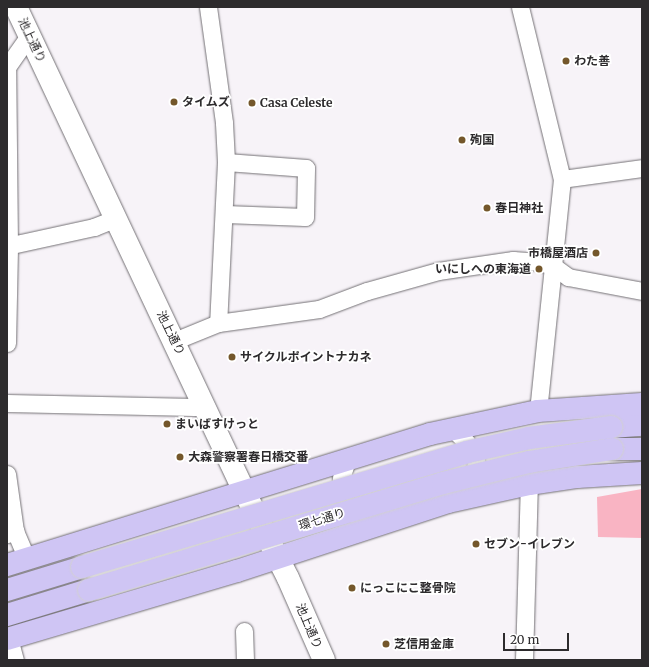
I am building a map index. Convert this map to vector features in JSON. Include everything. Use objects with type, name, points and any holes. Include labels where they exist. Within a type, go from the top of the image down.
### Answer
[{"type":"main road","name":"池上通り","points":[[16,7],[206,407],[244,491],[278,557],[324,660]]},
{"type":"main road","points":[[7,565],[452,428],[538,411],[642,404]]},
{"type":"main road","name":"環七通り","points":[[7,590],[467,452],[529,438],[611,427],[642,425]]},
{"type":"main road","name":"環七通り","points":[[7,615],[443,482],[529,462],[612,449],[642,449]]},
{"type":"main road","points":[[8,639],[278,557],[369,526],[470,497],[529,484],[577,477],[642,473]]},
{"type":"street","points":[[208,7],[224,123],[226,162],[225,214],[218,323]]},
{"type":"street","points":[[520,7],[562,179],[538,411]]},
{"type":"street","points":[[7,343],[7,67],[29,35]]},
{"type":"street","points":[[225,214],[305,217],[306,168],[226,162]]},
{"type":"street","points":[[562,179],[642,168]]},
{"type":"street","points":[[8,246],[94,228],[116,218]]},
{"type":"street","points":[[174,341],[218,323],[319,309],[367,291],[438,271],[513,260],[553,266],[568,277],[642,291]]},
{"type":"street","points":[[7,403],[206,407]]},
{"type":"street","points":[[452,428],[467,443],[476,460],[476,479],[470,497]]},
{"type":"street","points":[[347,460],[341,478],[343,498],[354,514],[369,526]]},
{"type":"street","points":[[7,474],[11,533],[27,559]]},
{"type":"street","points":[[524,660],[529,484]]},
{"type":"street","points":[[244,631],[245,660]]},
{"type":"street","points":[[8,639],[15,660]]},
{"type":"shaded area","points":[[642,489],[642,538],[598,537],[597,497]]},
{"type":"place","name":"わた善","points":[[566,61]]},
{"type":"place","name":"タイムズ","points":[[174,102]]},
{"type":"place","name":"Casa Celeste","points":[[252,103]]},
{"type":"place","name":"殉国","points":[[462,140]]},
{"type":"place","name":"春日神社","points":[[487,208]]},
{"type":"place","name":"市橋屋酒店","points":[[596,253]]},
{"type":"place","name":"いにしへの東海道","points":[[539,269]]},
{"type":"place","name":"サイクルポイントナカネ","points":[[232,357]]},
{"type":"place","name":"まいばすけっと","points":[[167,424]]},
{"type":"place","name":"大森警察署春日橋交番","points":[[180,457]]},
{"type":"place","name":"セブン-イレブン","points":[[476,544]]},
{"type":"place","name":"にっこにこ整骨院","points":[[352,588]]},
{"type":"place","name":"芝信用金庫","points":[[386,644]]}]
